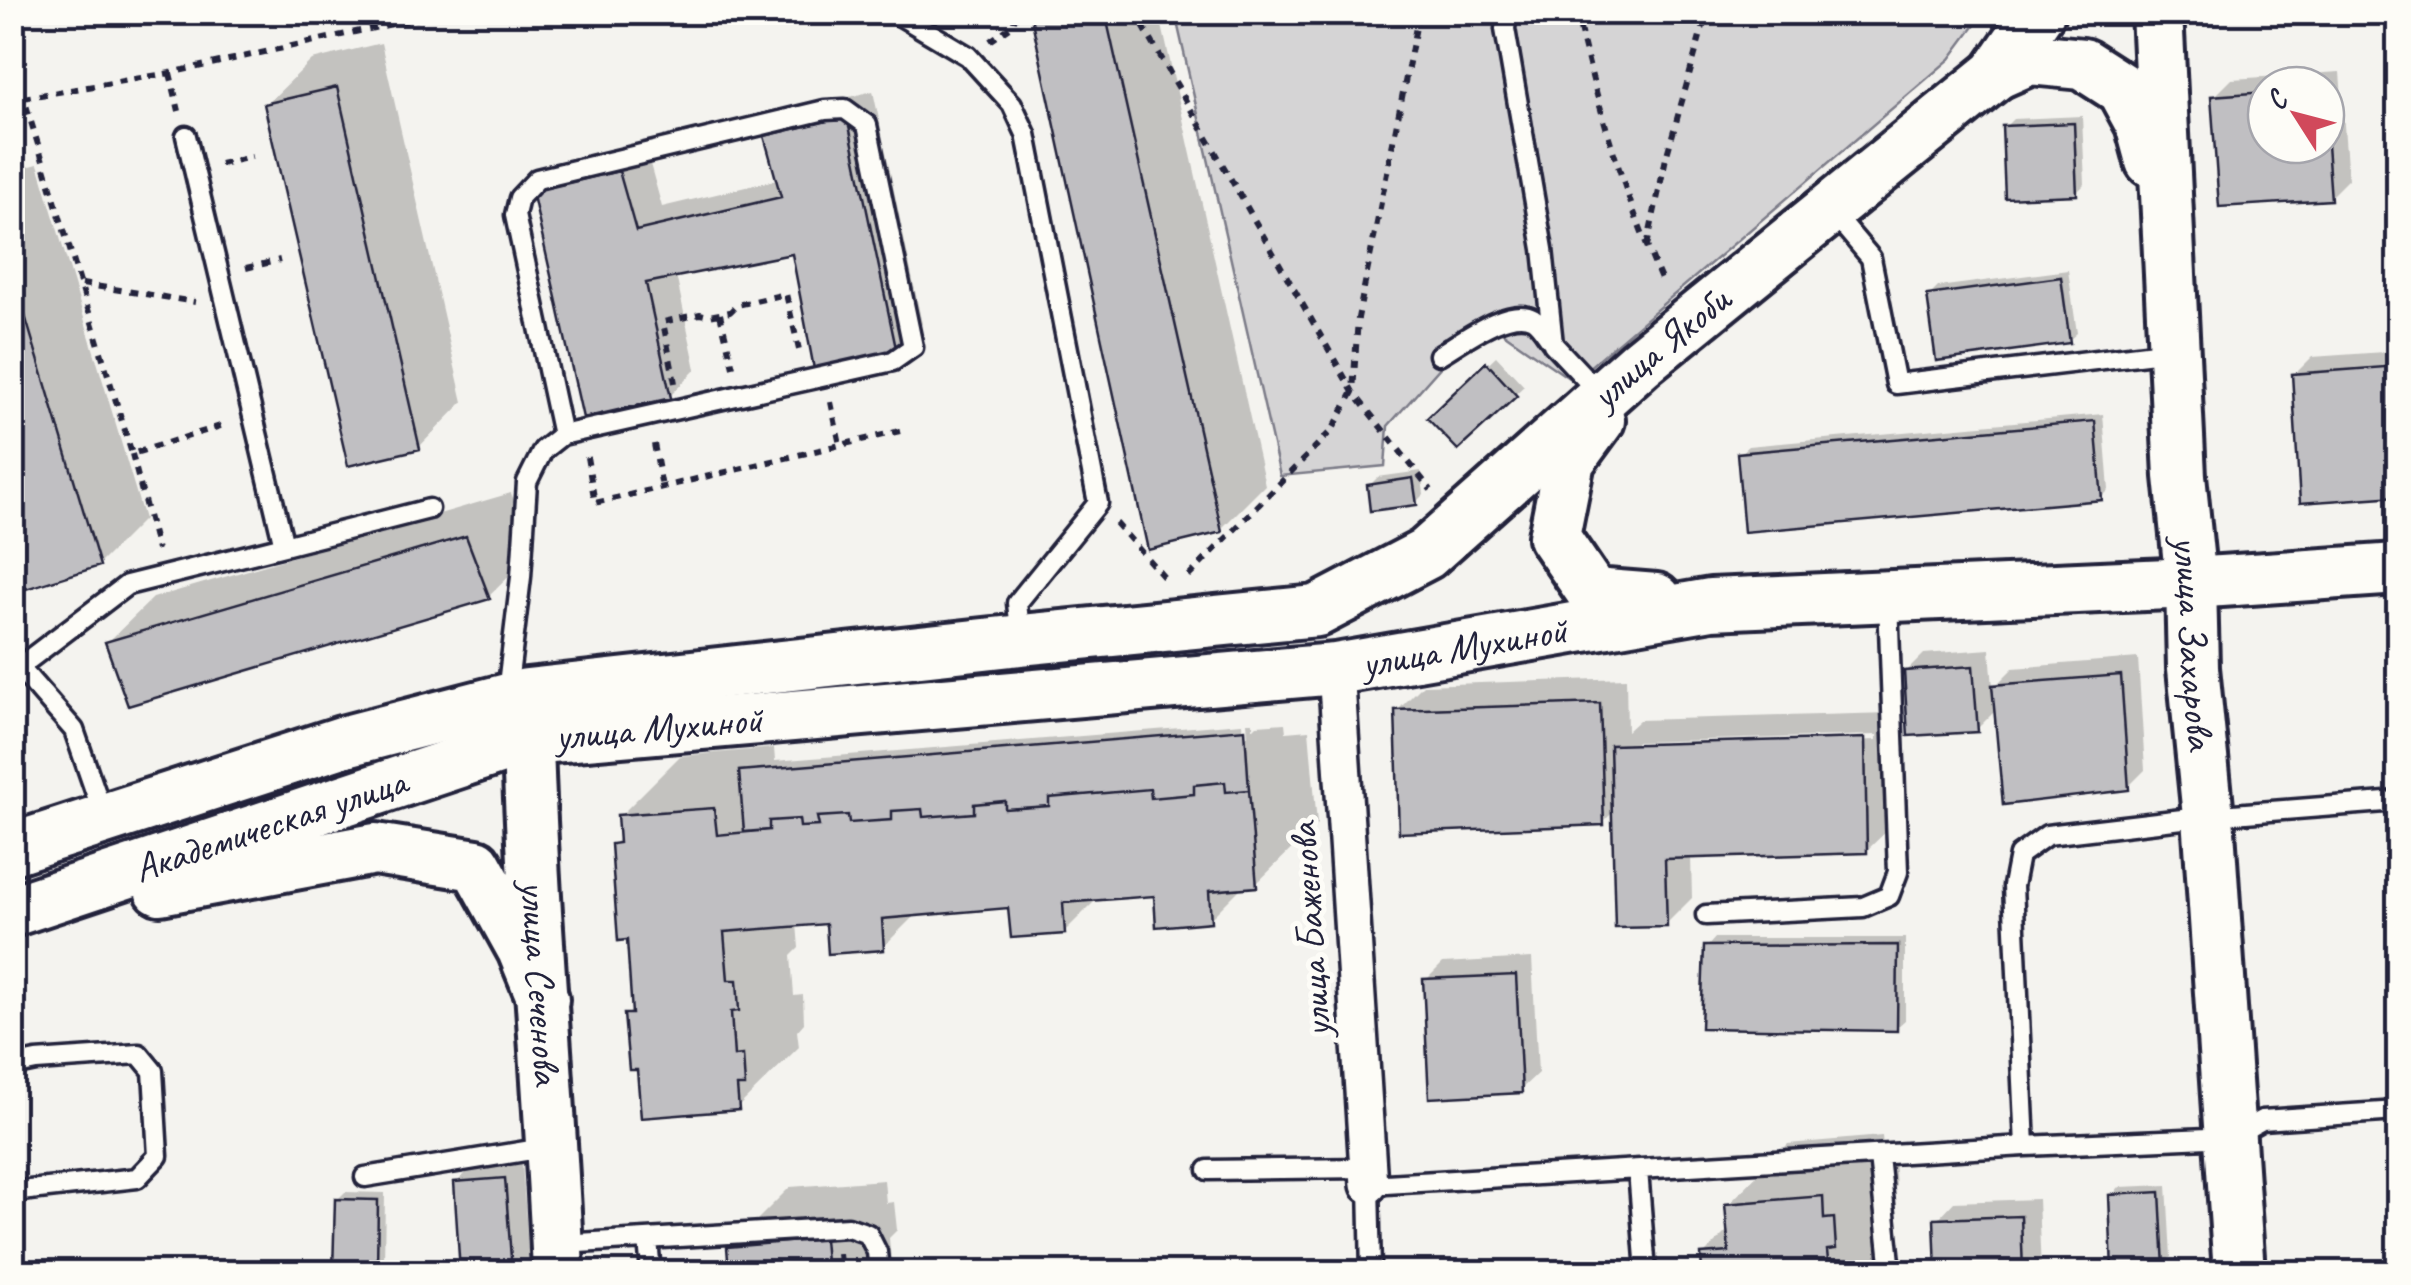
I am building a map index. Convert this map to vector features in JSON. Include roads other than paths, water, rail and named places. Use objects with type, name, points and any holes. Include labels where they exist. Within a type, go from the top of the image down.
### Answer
[{"type":"main road","points":[[1996,74],[2039,12]]},
{"type":"main road","name":"улица Захарова","points":[[2156,12],[2180,476],[2192,584],[2193,668],[2208,816],[2238,1272]]},
{"type":"main road","points":[[1996,74],[2030,59],[2083,64],[2122,89],[2142,124],[2167,219]]},
{"type":"main road","name":"улица Якоби","points":[[1316,611],[1426,554],[1640,363],[1996,74]]},
{"type":"main road","points":[[1640,363],[1569,461],[1554,536],[1593,594],[1711,604]]},
{"type":"main road","name":"улица Мухиной","points":[[521,710],[1336,669],[1711,604],[2192,584],[2398,569]]},
{"type":"main road","name":"улица Мухиной","points":[[521,710],[1021,640],[1316,611]]},
{"type":"main road","points":[[12,849],[342,742],[521,710]]},
{"type":"main road","name":"Академическая улица","points":[[12,913],[521,710]]},
{"type":"main road","name":"улица Сеченова","points":[[521,710],[543,999],[557,1259]]},
{"type":"main road","points":[[12,913],[375,849],[476,865],[523,950],[543,999]]},
{"type":"street","name":"улица Баженова","points":[[1336,669],[1368,1177]]},
{"type":"lane","points":[[894,12],[968,56],[1012,104],[1026,134],[1098,502],[1017,602],[1021,640]]},
{"type":"lane","points":[[1507,12],[1505,28],[1543,249],[1553,344]]},
{"type":"lane","points":[[521,710],[521,577],[528,482],[543,450],[562,435],[894,361],[913,346],[867,125],[845,109],[825,110],[537,179],[519,198],[516,214],[562,435]]},
{"type":"lane","points":[[186,136],[284,546]]},
{"type":"lane","points":[[1830,209],[1871,258],[1896,384],[2174,350]]},
{"type":"lane","points":[[1439,355],[1516,314],[1534,319],[1602,397]]},
{"type":"lane","points":[[105,819],[74,730],[15,664],[127,586],[429,509]]},
{"type":"lane","points":[[1706,915],[1863,907],[1888,896],[1898,872],[1888,594]]},
{"type":"lane","points":[[2026,1146],[2013,886],[2019,855],[2046,835],[2208,816],[2398,801]]},
{"type":"lane","points":[[12,1066],[139,1054],[153,1071],[158,1156],[138,1178],[12,1192]]},
{"type":"lane","points":[[1208,1170],[1368,1177],[1638,1170],[2231,1137],[2262,1120],[2398,1111]]},
{"type":"lane","points":[[364,1177],[550,1147]]},
{"type":"lane","points":[[1878,1156],[1890,1272]]},
{"type":"lane","points":[[1638,1170],[1646,1272]]},
{"type":"lane","points":[[1368,1177],[1371,1272]]},
{"type":"lane","points":[[557,1259],[648,1240],[848,1226],[868,1234],[877,1252],[880,1272]]},
{"type":"lane","points":[[648,1240],[651,1272]]}]
